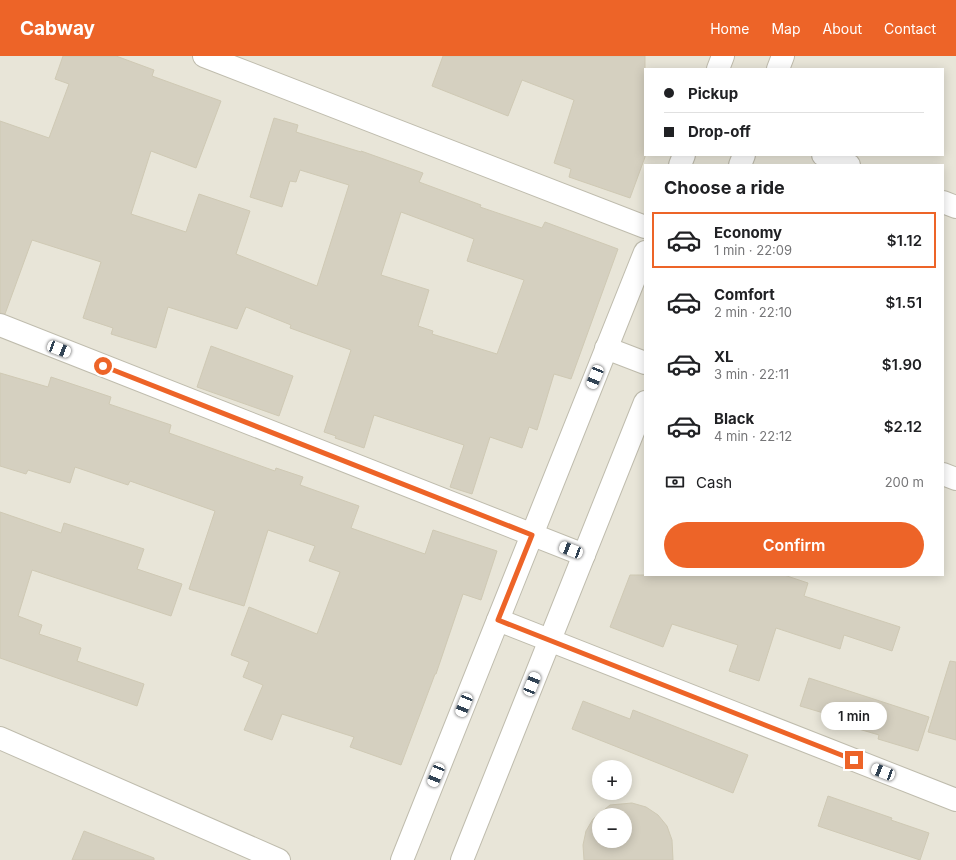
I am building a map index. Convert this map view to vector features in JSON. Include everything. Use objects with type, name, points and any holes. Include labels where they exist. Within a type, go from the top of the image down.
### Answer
[{"type":"street","points":[[204,56],[644,227]]},
{"type":"street","points":[[718,68],[723,56]]},
{"type":"street","points":[[778,68],[783,56]]},
{"type":"street","points":[[826,156],[846,164]]},
{"type":"street","points":[[944,202],[956,207]]},
{"type":"street","points":[[402,860],[644,254]]},
{"type":"street","points":[[0,325],[584,555]]},
{"type":"street","points":[[606,348],[644,363]]},
{"type":"street","points":[[462,860],[644,405]]},
{"type":"street","points":[[944,474],[956,479]]},
{"type":"street","points":[[498,620],[956,800]]},
{"type":"street","points":[[0,738],[279,860]]},
{"type":"shaded area","points":[[0,56],[956,56],[956,860],[0,860]]},
{"type":"building","points":[[63,56],[116,56],[154,70],[152,76],[221,101],[196,168],[151,151],[131,214],[186,232],[199,194],[250,211],[236,254],[317,286],[349,185],[300,170],[296,182],[290,181],[282,207],[250,197],[274,118],[298,125],[296,132],[361,151],[423,173],[419,182],[481,205],[480,207],[542,228],[545,222],[618,249],[571,379],[554,374],[537,430],[529,427],[522,448],[490,437],[472,494],[450,487],[464,445],[374,415],[364,448],[335,438],[336,436],[324,432],[351,350],[290,328],[291,325],[246,307],[237,329],[168,307],[156,348],[111,334],[113,328],[83,318],[101,262],[32,240],[5,314],[0,313],[0,121],[49,138],[69,84],[55,79]],"holes":[[[401,212],[474,239],[467,261],[524,280],[497,354],[432,334],[433,331],[418,326],[429,290],[381,275]]]},
{"type":"building","points":[[443,56],[645,56],[645,157],[630,198],[569,177],[571,169],[554,163],[574,100],[522,80],[508,116],[432,86]]},
{"type":"building","points":[[211,346],[293,376],[279,416],[197,387]]},
{"type":"building","points":[[0,373],[48,387],[51,377],[111,397],[109,404],[171,425],[169,433],[275,471],[276,468],[303,477],[300,485],[359,506],[351,528],[425,554],[433,530],[497,551],[481,600],[463,594],[436,674],[401,765],[350,747],[354,737],[282,714],[272,740],[244,730],[263,685],[243,677],[249,662],[231,655],[249,607],[317,634],[340,572],[309,561],[315,546],[268,530],[244,606],[189,589],[215,511],[130,481],[128,485],[75,467],[70,483],[28,470],[26,474],[0,466]]},
{"type":"building","points":[[0,512],[61,533],[64,523],[144,549],[137,569],[182,584],[171,616],[32,570],[18,616],[42,625],[39,634],[81,648],[77,661],[144,684],[137,706],[0,658]]},
{"type":"building","points":[[630,575],[644,575],[787,576],[808,583],[804,596],[900,627],[892,651],[844,635],[840,649],[776,628],[759,681],[729,671],[738,645],[672,624],[663,647],[610,627]]},
{"type":"building","points":[[950,661],[956,662],[956,740],[928,732]]},
{"type":"building","points":[[809,678],[929,717],[918,751],[878,739],[879,735],[845,725],[847,720],[800,706]]},
{"type":"building","points":[[583,701],[630,719],[633,710],[748,755],[733,793],[572,729]]},
{"type":"building","points":[[828,796],[892,818],[891,820],[929,833],[920,860],[818,826]]},
{"type":"building","points":[[632,803],[646,807],[658,815],[667,826],[672,840],[673,860],[584,860],[583,845],[586,831],[592,821],[592,848],[632,848],[632,808],[606,808],[610,805]]},
{"type":"building","points":[[84,831],[154,858],[154,860],[72,860]]},
{"type":"route","points":[[103,366],[532,535],[498,620],[854,760]]}]
